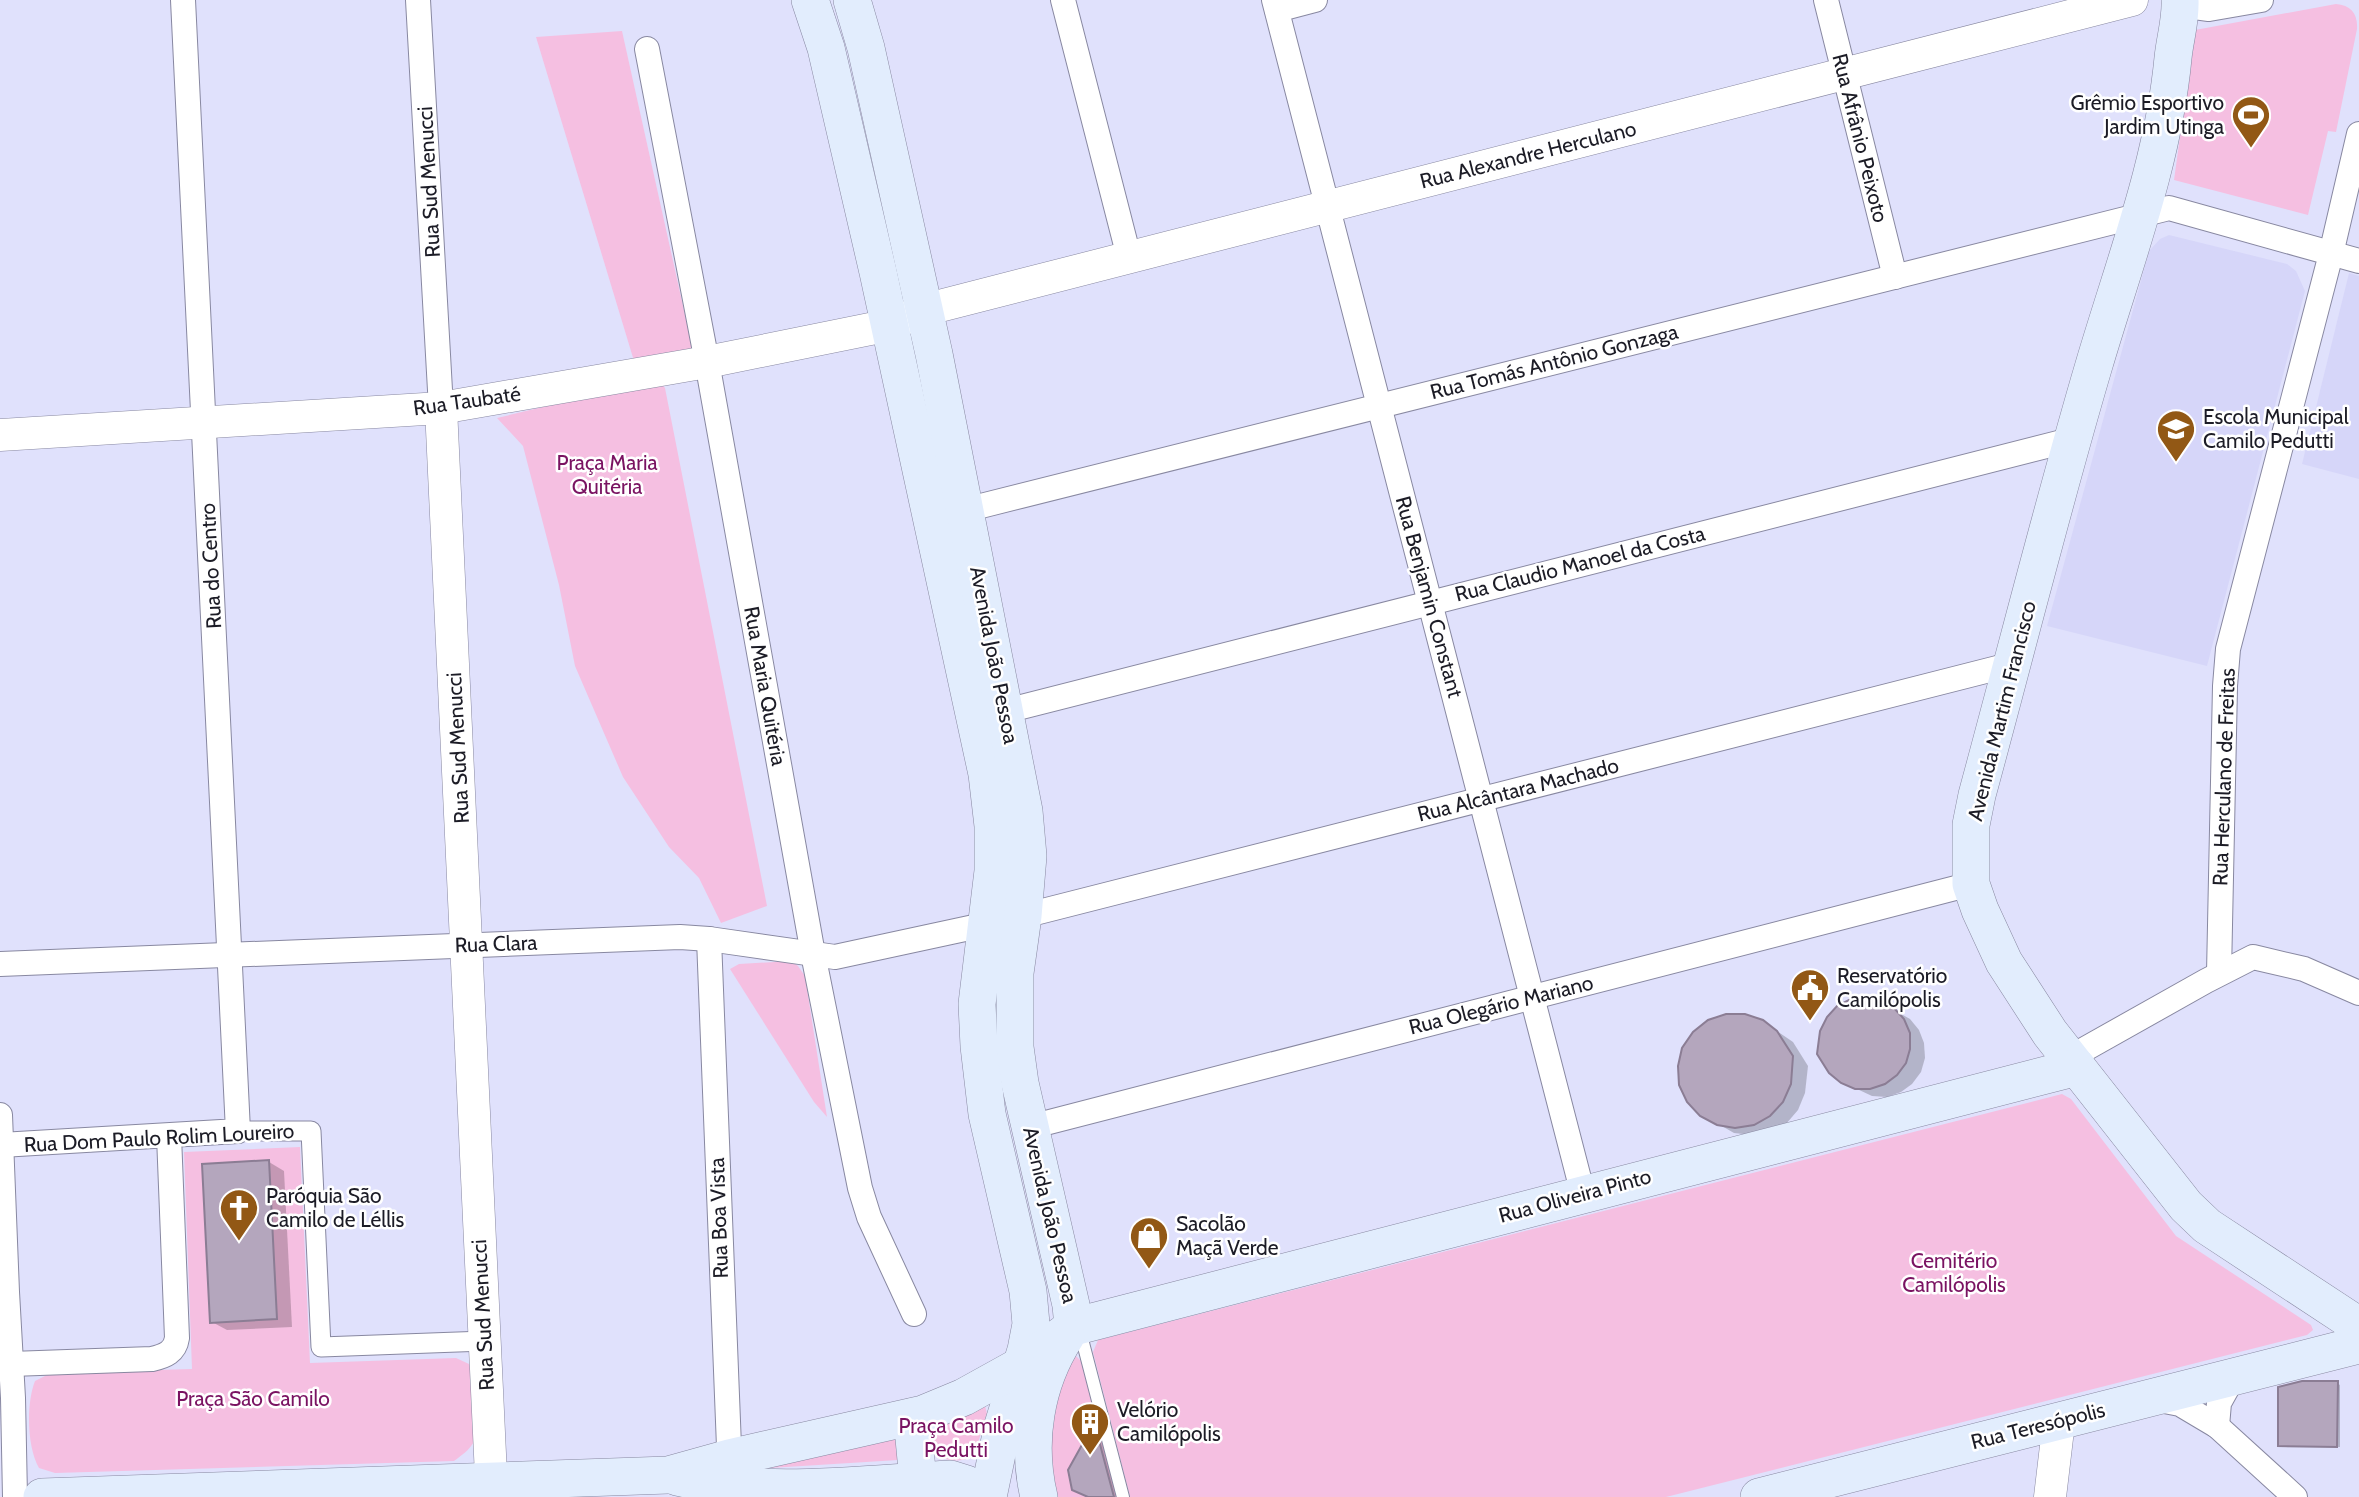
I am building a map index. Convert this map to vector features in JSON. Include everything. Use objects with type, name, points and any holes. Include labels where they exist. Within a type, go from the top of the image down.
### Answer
[{"type":"main road","name":"Avenida João Pessoa","points":[[810,0],[826,48],[890,325],[987,774],[993,826],[993,871],[977,1004],[979,1045],[987,1114],[1031,1310],[1029,1336],[1020,1366]]},
{"type":"main road","name":"Avenida João Pessoa","points":[[852,0],[866,48],[924,310],[1006,710],[1024,811],[1027,844],[1023,916],[1016,973],[1015,1047],[1071,1305],[1073,1326],[1020,1366]]},
{"type":"main road","name":"Avenida Martim Francisco","points":[[2180,3],[2180,25],[2173,55],[2168,107],[2142,214],[2094,365],[1973,815],[1971,884],[2004,962],[2034,1011],[2186,1206],[2207,1226],[2345,1317]]},
{"type":"main road","name":"Rua Oliveira Pinto","points":[[1073,1326],[1583,1194],[2073,1062]]},
{"type":"main road","points":[[2317,1356],[2328,1345],[2333,1330],[2345,1317]]},
{"type":"main road","points":[[1040,1497],[1033,1454],[1036,1415],[1053,1360],[1073,1326]]},
{"type":"main road","name":"Rua Teresópolis","points":[[1759,1497],[2359,1345]]},
{"type":"main road","points":[[730,1481],[964,1397],[1020,1366]]},
{"type":"main road","points":[[988,1497],[998,1444],[1020,1366]]},
{"type":"main road","points":[[912,1417],[918,1481]]},
{"type":"main road","points":[[42,1497],[491,1489],[668,1475],[730,1481],[757,1489],[958,1481],[966,1484],[976,1497]]},
{"type":"street","name":"Rua do Centro","points":[[183,0],[238,1131]]},
{"type":"street","name":"Rua Sud Menucci","points":[[418,0],[441,408],[491,1489]]},
{"type":"street","points":[[1063,0],[1129,257]]},
{"type":"street","points":[[1275,5],[1315,0]]},
{"type":"street","name":"Rua Afrânio Peixoto","points":[[1826,0],[1895,277]]},
{"type":"street","name":"Rua Alexandre Herculano","points":[[924,310],[2132,0]]},
{"type":"street","points":[[2180,3],[2209,9],[2261,0]]},
{"type":"street","name":"Rua Benjamin Constant","points":[[1275,5],[1583,1194]]},
{"type":"street","name":"Rua Maria Quitéria","points":[[647,50],[707,362],[813,954],[860,1188],[869,1217],[914,1314]]},
{"type":"street","name":"Rua Herculano de Freitas","points":[[2219,974],[2228,649],[2331,254],[2359,134]]},
{"type":"street","name":"Rua Tomás Antônio Gonzaga","points":[[965,510],[2169,208],[2359,261]]},
{"type":"street","name":"Rua Taubaté","points":[[0,435],[441,408],[707,362],[890,325],[924,310]]},
{"type":"street","name":"Rua Claudio Manoel da Costa","points":[[1006,710],[2074,439]]},
{"type":"street","name":"Rua Alcântara Machado","points":[[1023,916],[2013,664]]},
{"type":"street","name":"Rua Olegário Mariano","points":[[1030,1126],[1971,884]]},
{"type":"street","name":"Rua Clara","points":[[0,964],[680,937],[835,957],[988,924]]},
{"type":"street","name":"Rua Boa Vista","points":[[709,939],[730,1481]]},
{"type":"street","points":[[2073,1062],[2246,959],[2260,958],[2304,969],[2359,993]]},
{"type":"street","points":[[0,1115],[16,1497]]},
{"type":"street","name":"Rua Dom Paulo Rolim Loureiro","points":[[1,1145],[238,1131],[310,1131],[321,1347],[485,1341]]},
{"type":"street","points":[[11,1364],[152,1359],[173,1350],[177,1338],[169,1136]]},
{"type":"street","points":[[2217,1426],[2219,1403],[2234,1376]]},
{"type":"street","points":[[2149,1398],[2180,1404],[2217,1426],[2295,1497]]},
{"type":"street","points":[[2050,1497],[2059,1421]]},
{"type":"lane","points":[[1073,1326],[1083,1343],[1123,1497]]},
{"type":"shaded area","name":"Escola Municipal Camilo Pedutti","points":[[2169,235],[2287,264],[2296,271],[2305,291],[2207,666],[2047,626],[2149,251],[2160,239]]},
{"type":"shaded area","points":[[2349,273],[2359,276],[2359,479],[2302,464]]},
{"type":"green space","points":[[2336,4],[2346,6],[2352,11],[2357,29],[2336,132],[2328,131],[2308,215],[2174,180],[2195,30]]},
{"type":"green space","points":[[622,31],[693,351],[634,361],[536,37]]},
{"type":"green space","name":"Praça Maria Quitéria","points":[[652,381],[660,382],[665,388],[767,906],[721,923],[699,878],[669,847],[623,777],[575,666],[559,585],[523,446],[497,418]]},
{"type":"green space","points":[[791,961],[805,976],[827,1117],[814,1102],[730,969],[739,964]]},
{"type":"green space","name":"Cemitério Camilópolis","points":[[2062,1094],[2071,1099],[2176,1236],[2311,1325],[2313,1330],[2307,1335],[1666,1497],[1130,1497],[1093,1352],[1098,1340]]},
{"type":"green space","name":"Praça São Camilo","points":[[300,1147],[310,1363],[456,1358],[469,1364],[475,1389],[477,1420],[475,1440],[470,1447],[454,1461],[55,1473],[39,1468],[32,1449],[29,1425],[30,1401],[35,1381],[51,1373],[192,1369],[184,1152]]},
{"type":"green space","points":[[1076,1356],[1081,1361],[1116,1497],[1054,1497],[1049,1462],[1051,1424],[1060,1388]]},
{"type":"green space","name":"Praça Camilo Pedutti","points":[[980,1405],[985,1406],[987,1414],[974,1456],[953,1460],[934,1453],[930,1429]]},
{"type":"green space","name":"Praça Camilo Pedutti","points":[[896,1434],[898,1460],[753,1469]]},
{"type":"building","points":[[1866,997],[1881,1000],[1894,1008],[1904,1019],[1910,1033],[1910,1049],[1906,1063],[1897,1075],[1885,1084],[1870,1089],[1855,1089],[1841,1083],[1829,1073],[1817,1054],[1820,1031],[1827,1017],[1837,1006],[1851,999]]},
{"type":"building","points":[[1726,1014],[1745,1014],[1763,1020],[1777,1031],[1793,1056],[1791,1084],[1783,1102],[1770,1116],[1754,1125],[1735,1128],[1717,1125],[1700,1116],[1687,1102],[1679,1085],[1678,1066],[1682,1048],[1693,1032],[1708,1020]]},
{"type":"building","name":"Paróquia São Camilo de Léllis","points":[[269,1160],[277,1319],[210,1323],[202,1164]]},
{"type":"building","points":[[2302,1381],[2338,1381],[2337,1447],[2278,1446],[2278,1387]]},
{"type":"building","name":"Velório Camilópolis","points":[[1093,1418],[1114,1497],[1088,1497],[1072,1490],[1068,1470],[1083,1443],[1077,1419]]},
{"type":"place","name":"Grêmio Esportivo Jardim Utinga","points":[[2251,149]]},
{"type":"place","name":"Escola Municipal Camilo Pedutti","points":[[2176,463]]},
{"type":"place","name":"Reservatório Camilópolis","points":[[1810,1022]]},
{"type":"place","name":"Paróquia São Camilo de Léllis","points":[[239,1242]]},
{"type":"place","name":"Sacolão Maçã Verde","points":[[1149,1270]]},
{"type":"place","name":"Velório Camilópolis","points":[[1090,1456]]}]
